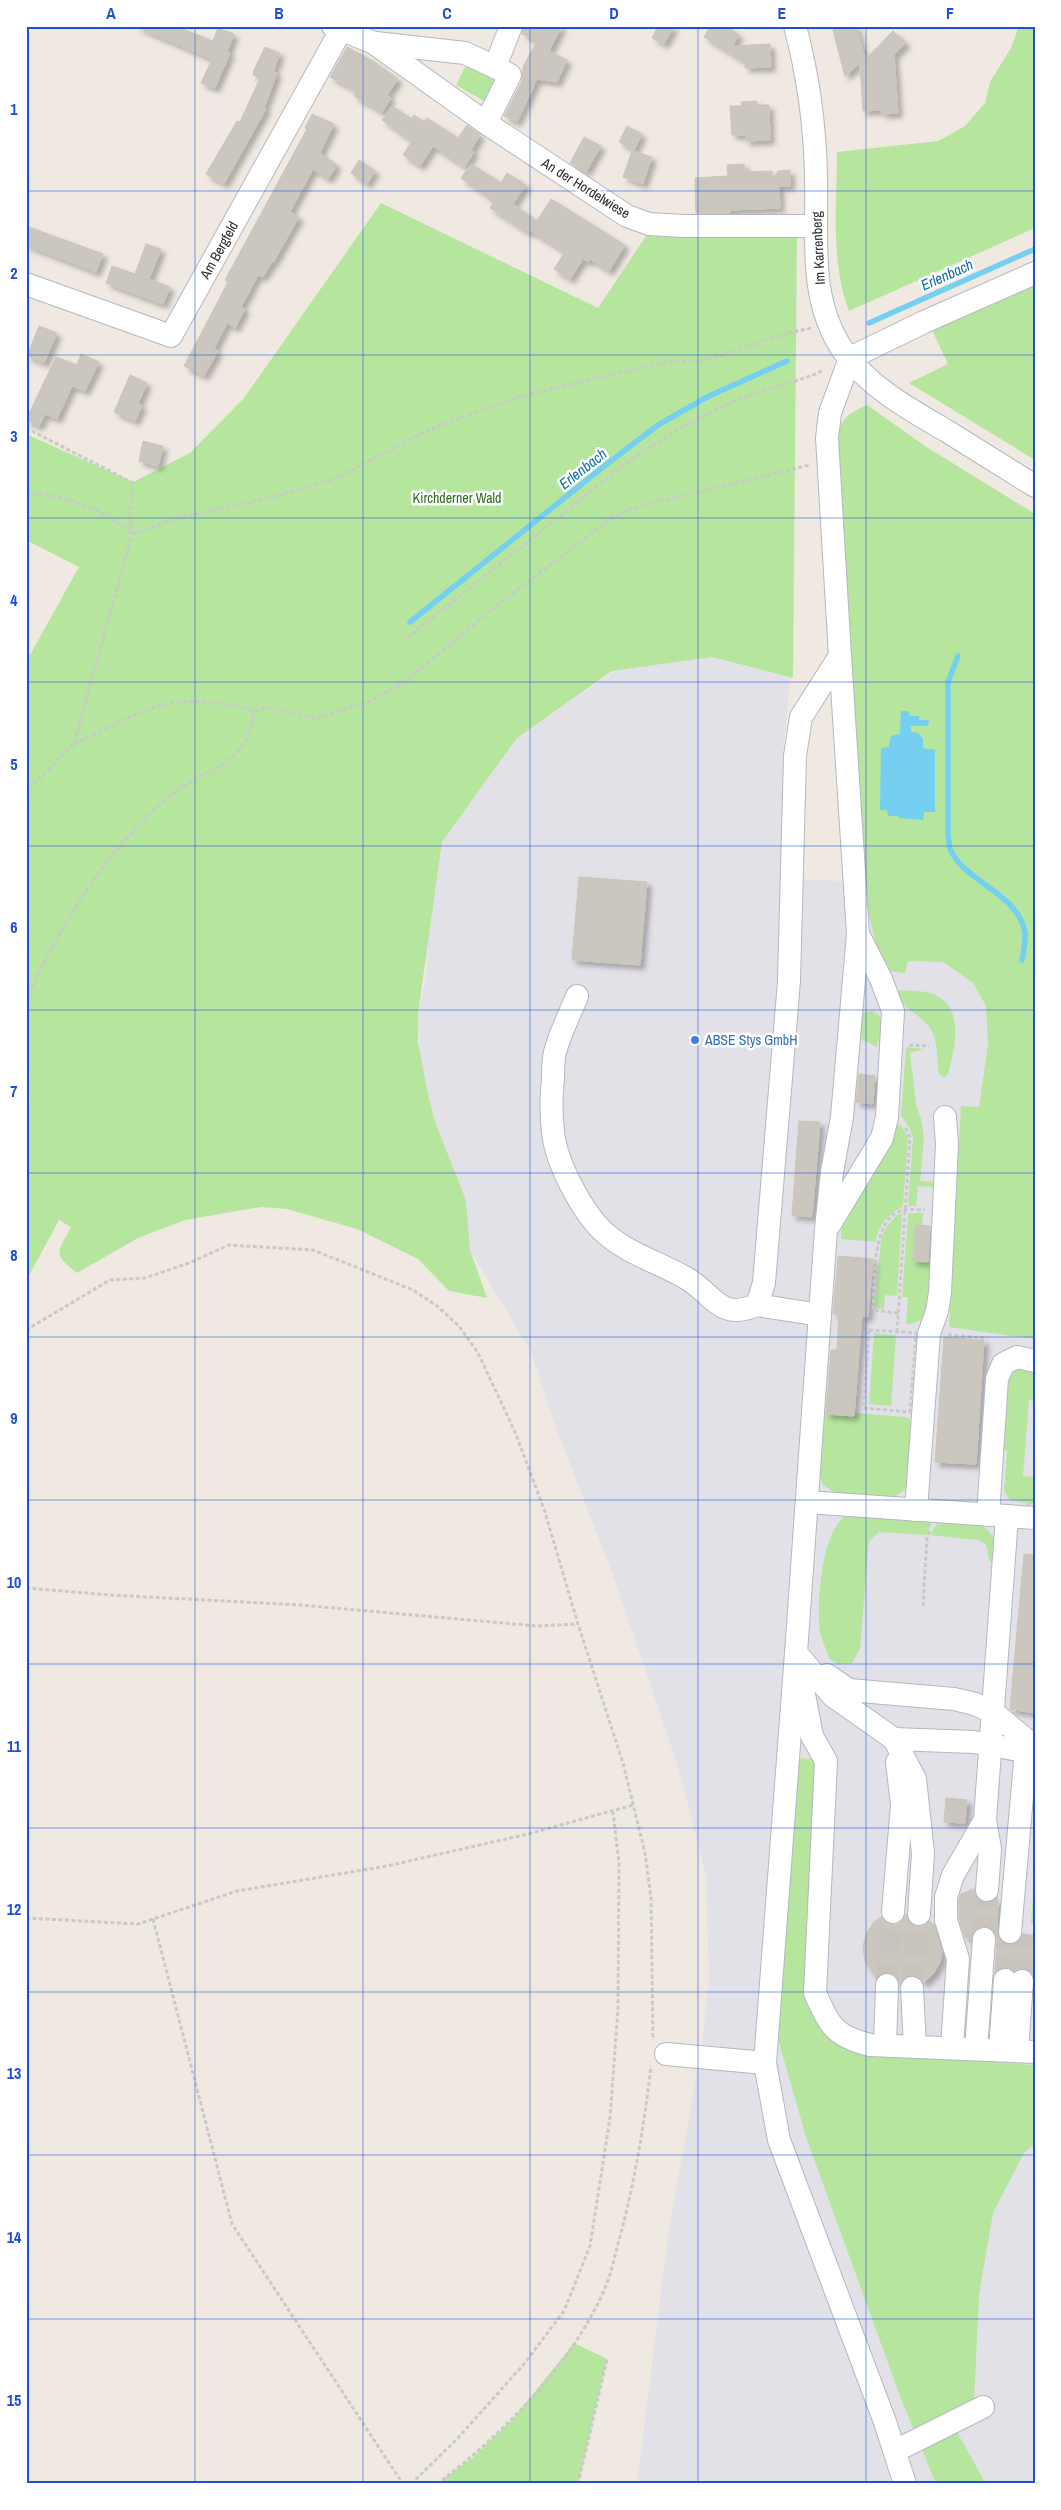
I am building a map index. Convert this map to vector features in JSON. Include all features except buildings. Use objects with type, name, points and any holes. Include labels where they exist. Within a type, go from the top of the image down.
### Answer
[{"type":"street","points":[[494,67],[511,26]]},
{"type":"street","name":"Im Karrenberg","points":[[795,26],[814,128],[816,266],[823,308],[830,325],[850,358],[894,399],[1035,486]]},
{"type":"street","name":"An der Hordelwiese","points":[[337,28],[374,42],[465,53],[510,75],[486,123]]},
{"type":"street","name":"Am Bergfeld","points":[[26,284],[171,336],[337,28]]},
{"type":"street","name":"An der Hordelwiese","points":[[374,42],[486,123],[626,216],[649,224],[815,226]]},
{"type":"street","points":[[905,2484],[895,2452],[779,2140],[765,2063],[826,1229],[832,1172],[842,1117],[858,934],[827,461],[830,413],[850,358],[924,322],[1035,273]]},
{"type":"street","points":[[757,1305],[764,1283],[789,981],[795,756],[801,717],[840,656]]},
{"type":"street","points":[[826,1229],[882,1138],[887,1117],[892,1012],[881,979],[858,934]]},
{"type":"street","points":[[577,996],[555,1053],[551,1102],[553,1134],[562,1164],[590,1218],[606,1235],[629,1250],[698,1285],[718,1304],[732,1311],[744,1310],[757,1305],[820,1315]]},
{"type":"street","points":[[916,1510],[929,1334],[937,1311],[940,1293],[947,1144],[945,1117]]},
{"type":"street","points":[[987,1890],[990,1849],[985,1820],[994,1713],[998,1515],[997,1378],[1004,1364],[1017,1357],[1035,1361]]},
{"type":"street","points":[[807,1502],[1035,1518]]},
{"type":"street","points":[[796,1653],[848,1690],[954,1699],[975,1704],[994,1713],[1032,1750]]},
{"type":"street","points":[[796,1653],[833,1696],[894,1738],[915,1779],[923,1853],[918,1914]]},
{"type":"street","points":[[796,1653],[812,1736],[826,1761],[815,1993],[829,2023],[848,2040],[870,2045],[1018,2051],[1014,1981]]},
{"type":"street","points":[[894,1738],[992,1745],[1032,1750]]},
{"type":"street","points":[[893,1912],[902,1805],[894,1738]]},
{"type":"street","points":[[1018,1933],[1019,1833],[1032,1750]]},
{"type":"street","points":[[952,2047],[958,1959],[946,1920],[946,1897],[953,1875],[985,1820]]},
{"type":"street","points":[[976,2049],[984,1939]]},
{"type":"street","points":[[885,2045],[887,1986]]},
{"type":"street","points":[[912,1988],[915,2046]]},
{"type":"street","points":[[657,2053],[765,2063]]},
{"type":"street","points":[[895,2452],[983,2407]]},
{"type":"path","points":[[132,534],[178,518],[264,499],[332,480],[431,429],[522,396],[666,362],[696,362],[723,355],[784,334],[830,325]]},
{"type":"path","points":[[407,638],[625,464],[662,438],[696,418],[753,394],[804,378]]},
{"type":"path","points":[[26,428],[133,482],[130,515],[132,534],[74,744]]},
{"type":"path","points":[[26,792],[74,744],[132,716],[178,701],[233,705],[254,712],[267,707],[314,718],[369,702],[405,682],[518,588],[613,517],[631,509],[664,500],[761,479],[827,461]]},
{"type":"path","points":[[26,492],[67,499],[118,521],[132,534]]},
{"type":"path","points":[[26,999],[44,961],[83,896],[119,848],[168,797],[235,756],[251,730],[254,712]]},
{"type":"path","points":[[904,1045],[929,1046]]},
{"type":"path","points":[[897,1332],[910,1137],[903,1124]]},
{"type":"path","points":[[898,1313],[873,1310],[878,1237],[896,1212],[906,1209],[943,1211]]},
{"type":"path","points":[[26,1330],[110,1280],[145,1278],[189,1263],[229,1245],[313,1250],[413,1290],[437,1306],[459,1326],[478,1353],[515,1432],[544,1509],[578,1624],[624,1763],[645,1853],[651,1898],[657,2053],[624,2221],[606,2286],[592,2314],[574,2343],[513,2419],[471,2458],[437,2484]]},
{"type":"path","points":[[869,1330],[897,1332],[916,1333],[910,1412],[863,1408],[869,1330]]},
{"type":"path","points":[[941,1335],[988,1338]]},
{"type":"path","points":[[923,1606],[927,1537],[931,1529]]},
{"type":"path","points":[[26,1588],[110,1596],[300,1605],[537,1626],[578,1624]]},
{"type":"path","points":[[26,1918],[138,1924],[237,1891],[387,1866],[528,1834],[633,1805]]},
{"type":"path","points":[[411,2484],[458,2438],[524,2364],[564,2310],[590,2246],[610,2118],[618,2009],[620,1863],[612,1812]]},
{"type":"path","points":[[153,1919],[232,2224],[403,2484]]},
{"type":"path","points":[[578,2484],[606,2359]]},
{"type":"shaded area","points":[[712,657],[790,678],[784,743],[781,879],[844,881],[845,905],[874,906],[908,961],[943,962],[973,983],[986,1006],[988,1044],[979,1107],[961,1107],[949,1326],[1035,1339],[1035,2484],[637,2484],[668,2236],[702,2043],[709,1980],[706,1875],[679,1770],[616,1583],[558,1433],[532,1354],[470,1250],[466,1199],[435,1122],[420,1061],[418,1014],[427,972],[428,942],[442,842],[517,738],[616,670]]},
{"type":"green space","points":[[1019,26],[1035,26],[1035,228],[849,311],[843,292],[837,252],[837,152],[938,141],[965,126],[985,103],[990,82],[1011,48]]},
{"type":"green space","points":[[467,63],[497,78],[484,101],[456,85]]},
{"type":"green space","name":"Kirchderner Wald","points":[[381,203],[598,308],[650,230],[797,232],[793,678],[712,657],[612,671],[517,738],[442,842],[418,1014],[418,1042],[435,1122],[466,1200],[470,1250],[487,1298],[449,1291],[418,1259],[357,1229],[287,1209],[261,1207],[185,1220],[138,1238],[77,1273],[60,1257],[60,1248],[71,1227],[59,1220],[26,1281],[26,662],[79,567],[26,540],[26,434],[133,482],[190,453],[244,398]]},
{"type":"green space","points":[[1035,281],[1035,460],[909,383],[948,364],[930,326]]},
{"type":"green space","points":[[867,405],[925,446],[1035,514],[1035,1339],[949,1327],[961,1106],[979,1107],[988,1044],[986,1006],[973,983],[943,962],[908,961],[905,973],[889,971],[877,949],[864,894],[835,439],[840,426],[846,418]]},
{"type":"green space","points":[[895,990],[930,993],[941,999],[949,1007],[955,1028],[955,1040],[948,1074],[944,1077],[939,1074],[936,1048],[931,1029],[906,1006]]},
{"type":"green space","points":[[872,1011],[880,1016],[882,1023],[881,1042],[877,1041],[877,1047],[859,1038],[862,1015],[864,1012]]},
{"type":"green space","points":[[906,1047],[924,1049],[910,1053],[916,1104],[924,1138],[920,1181],[934,1182],[934,1187],[918,1186],[916,1206],[908,1206],[913,1137],[901,1116]]},
{"type":"green space","points":[[900,1124],[908,1137],[903,1206],[893,1212],[882,1225],[876,1242],[841,1239],[842,1224],[868,1184],[894,1139],[897,1125]]},
{"type":"green space","points":[[908,1213],[923,1213],[922,1225],[915,1225],[913,1261],[933,1262],[930,1301],[927,1310],[923,1317],[916,1322],[906,1324],[908,1297],[902,1297]]},
{"type":"green space","points":[[898,1214],[902,1214],[897,1296],[885,1295],[884,1309],[875,1308],[881,1238],[887,1226]]},
{"type":"green space","points":[[874,1333],[896,1335],[891,1406],[869,1404]]},
{"type":"green space","points":[[1017,1368],[1035,1368],[1035,1401],[1029,1400],[1023,1476],[1035,1477],[1035,1502],[1027,1507],[1026,1503],[1010,1500],[1004,1491],[1007,1451],[1002,1451],[1007,1382]]},
{"type":"green space","points":[[855,1413],[910,1419],[912,1424],[909,1479],[905,1489],[899,1494],[890,1498],[837,1494],[823,1485],[820,1477],[823,1414],[854,1416]]},
{"type":"green space","points":[[848,1513],[933,1521],[926,1535],[879,1532],[869,1541],[860,1649],[852,1663],[838,1664],[830,1659],[821,1636],[819,1627],[819,1595],[827,1547],[832,1533]]},
{"type":"green space","points":[[938,1522],[974,1523],[988,1530],[993,1537],[1001,1563],[990,1562],[986,1544],[978,1540],[930,1535]]},
{"type":"green space","points":[[801,1758],[812,1759],[817,1764],[807,1973],[841,2045],[855,2052],[1035,2065],[1035,2144],[1024,2153],[993,2213],[979,2295],[974,2402],[957,2432],[986,2484],[936,2484],[900,2396],[806,2137],[778,2039],[797,1762]]},
{"type":"green space","points":[[1035,1863],[1035,1924],[1031,1924]]},
{"type":"green space","points":[[574,2343],[607,2359],[578,2484],[437,2484],[471,2459],[513,2419]]},
{"type":"water","points":[[901,711],[908,711],[910,716],[919,716],[919,720],[929,720],[928,726],[911,726],[911,732],[918,733],[923,739],[923,748],[935,750],[935,812],[924,812],[923,820],[888,816],[887,810],[880,810],[881,748],[889,747],[890,739],[893,735],[900,734]]},
{"type":"waterway","name":"Erlenbach","points":[[869,323],[1035,249]]},
{"type":"waterway","name":"Erlenbach","points":[[410,622],[658,425],[709,396],[787,361]]},
{"type":"waterway","points":[[958,656],[948,682],[948,836],[950,848],[968,872],[1003,898],[1021,920],[1025,933],[1022,960]]},
{"type":"tunnel","points":[[984,1939],[987,1890]]},
{"type":"tunnel","points":[[887,1985],[893,1912]]},
{"type":"tunnel","points":[[912,1988],[919,1914]]},
{"type":"tunnel","points":[[1005,1980],[1010,1932]]},
{"type":"tunnel","points":[[1022,1981],[1025,1934]]},
{"type":"place","name":"ABSE Stys GmbH","points":[[695,1040]]}]
